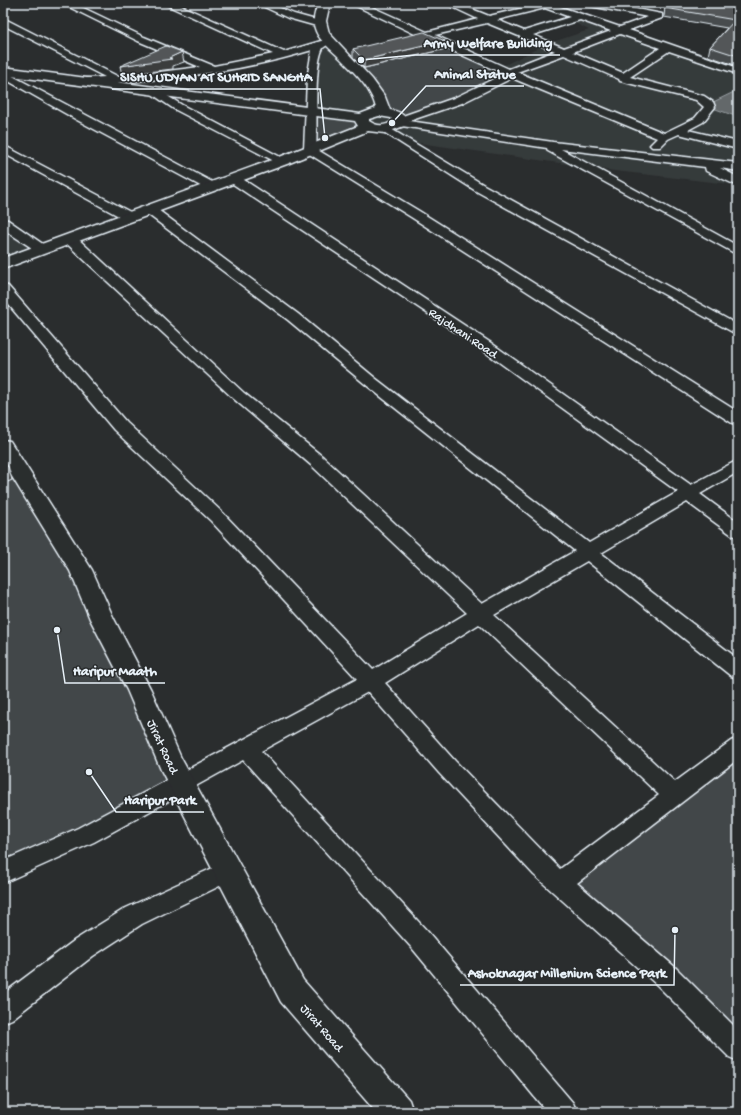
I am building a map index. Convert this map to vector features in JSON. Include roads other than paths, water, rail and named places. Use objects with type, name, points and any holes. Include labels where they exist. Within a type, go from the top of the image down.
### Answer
[{"type":"main road","points":[[324,3],[320,24],[324,43],[349,54],[383,106],[384,112]]},
{"type":"main road","points":[[3,264],[310,150],[365,122],[372,113],[384,112],[395,115],[400,122],[386,129],[365,122],[312,112],[156,92],[117,83],[72,81],[5,72]]},
{"type":"main road","name":"Jirat Road","points":[[3,446],[81,570],[102,619],[139,690],[170,762],[292,991],[397,1112]]},
{"type":"street","points":[[66,3],[141,39],[213,69]]},
{"type":"street","points":[[167,3],[283,56]]},
{"type":"street","points":[[261,3],[291,16],[320,24]]},
{"type":"street","points":[[356,3],[511,73],[664,137]]},
{"type":"street","points":[[450,3],[525,34],[562,52],[624,77],[624,79],[628,81],[700,98],[709,104],[710,107],[699,120],[664,137],[647,156]]},
{"type":"street","points":[[400,122],[464,99],[511,73],[562,52],[659,16],[590,3]]},
{"type":"street","points":[[411,39],[488,20],[543,4],[738,71]]},
{"type":"street","points":[[525,34],[579,17]]},
{"type":"street","points":[[3,21],[117,83],[213,69],[283,56],[324,43]]},
{"type":"street","points":[[324,43],[315,55],[312,73],[310,90],[312,112],[310,150],[415,214],[738,419]]},
{"type":"street","points":[[624,77],[668,47]]},
{"type":"street","points":[[5,72],[82,118],[212,187]]},
{"type":"street","points":[[156,92],[178,107],[282,161]]},
{"type":"street","points":[[400,122],[543,144],[738,167]]},
{"type":"street","points":[[386,129],[480,188],[738,331]]},
{"type":"street","points":[[677,130],[738,146]]},
{"type":"street","points":[[543,144],[738,251]]},
{"type":"street","points":[[3,148],[130,217]]},
{"type":"street","points":[[698,163],[738,182]]},
{"type":"street","name":"Rajdhani Road","points":[[234,179],[486,346],[689,493],[738,531]]},
{"type":"street","points":[[150,210],[293,317],[370,381],[738,670]]},
{"type":"street","points":[[3,223],[43,249]]},
{"type":"street","points":[[70,239],[239,396],[317,461],[674,794]]},
{"type":"street","points":[[3,289],[120,426],[217,517],[371,681],[447,767],[542,868],[667,977],[738,1048]]},
{"type":"street","points":[[3,872],[86,835],[181,782],[371,681],[481,614],[738,465]]},
{"type":"street","points":[[559,883],[674,794],[738,747]]},
{"type":"street","points":[[245,748],[420,940],[564,1112]]},
{"type":"street","points":[[3,1010],[84,948],[134,916],[228,871]]},
{"type":"place","name":"Army Welfare Building","points":[[361,60]]},
{"type":"place","name":"Animal Statue","points":[[392,123]]},
{"type":"place","name":"SISHU UDYAN AT SUHRID SANGHA","points":[[325,138]]},
{"type":"place","name":"Haripur Maath","points":[[57,630]]},
{"type":"place","name":"Haripur Park","points":[[89,772]]},
{"type":"place","name":"Ashoknagar Millenium Science Park","points":[[675,930]]}]
